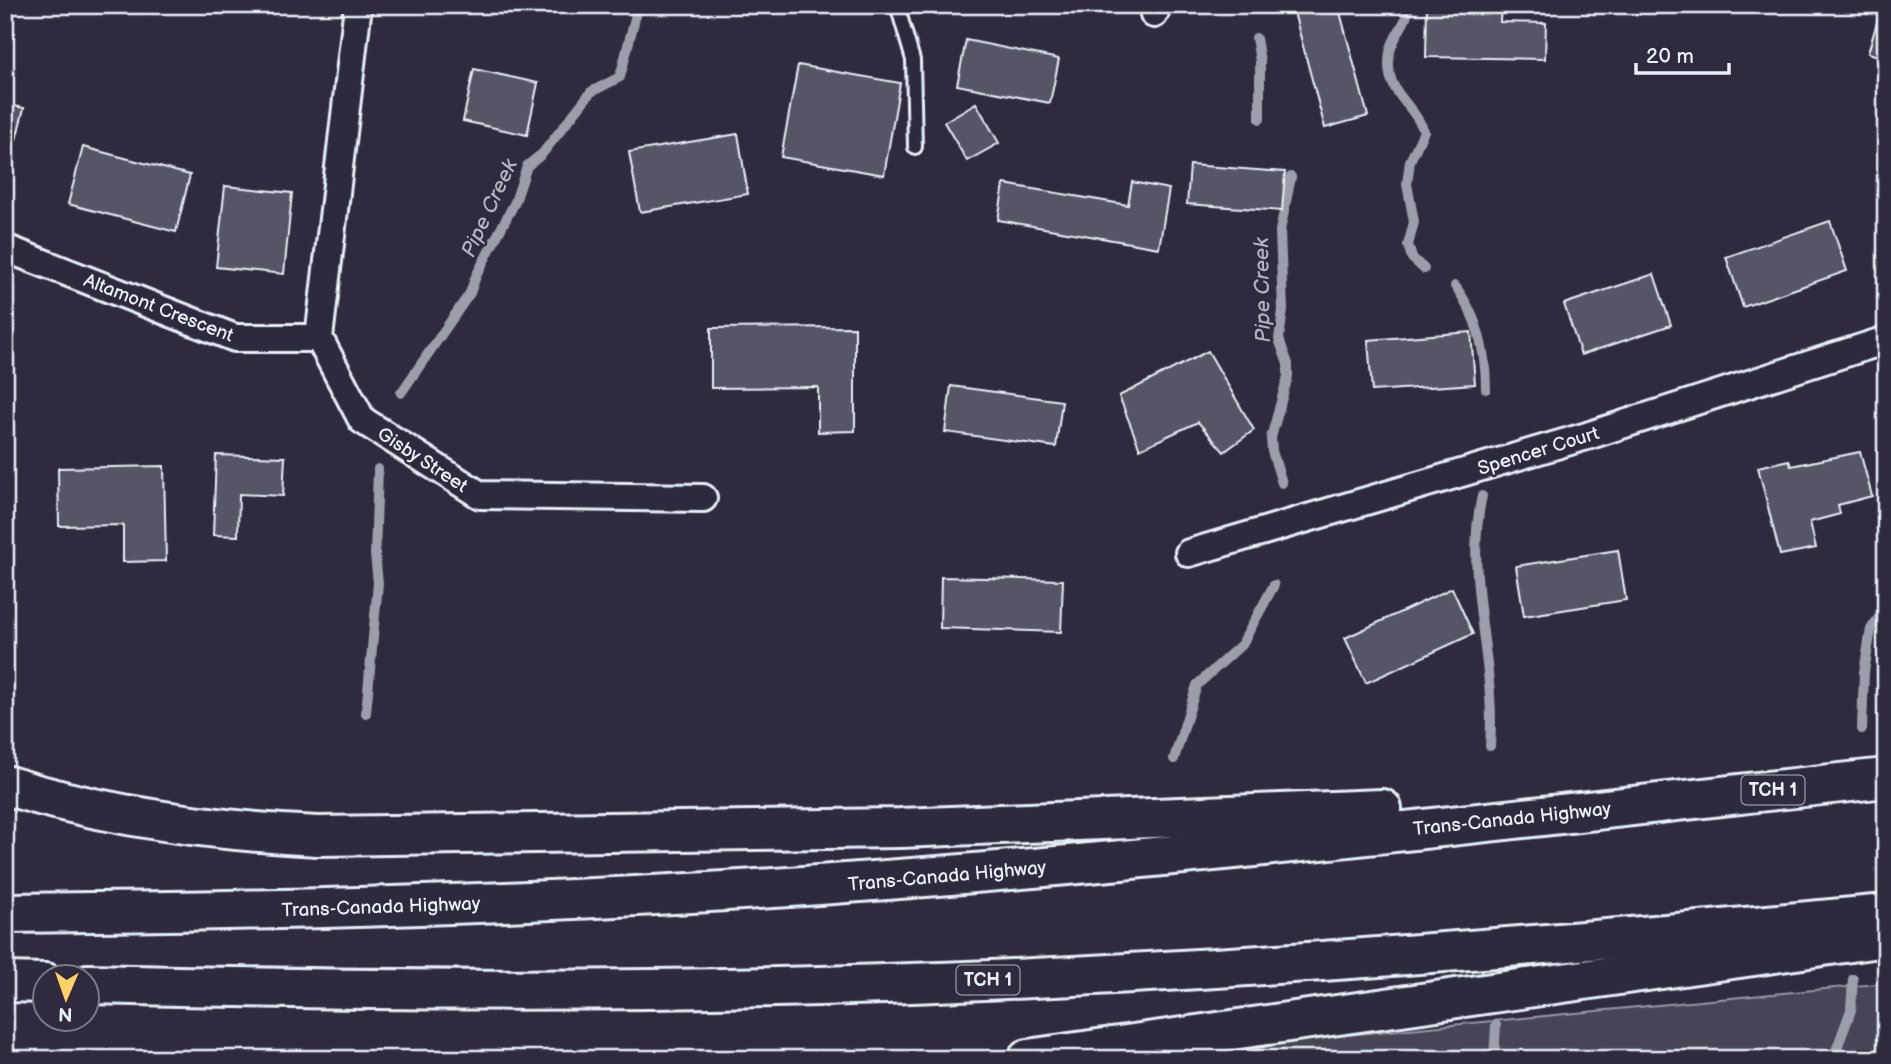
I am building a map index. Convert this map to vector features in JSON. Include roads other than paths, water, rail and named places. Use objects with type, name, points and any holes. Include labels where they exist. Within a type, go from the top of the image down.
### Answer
[{"type":"highway","name":"Trans-Canada Highway","points":[[5,913],[426,905],[883,881],[1213,851],[1886,778]]},
{"type":"highway","points":[[5,785],[66,804],[158,822],[240,832],[343,836],[900,828],[1357,810],[1660,802]]},
{"type":"highway","name":"TCH 1","points":[[102,984],[523,989],[911,983],[1236,968],[1886,914]]},
{"type":"highway","points":[[1028,1059],[1886,937]]},
{"type":"highway","points":[[5,982],[32,983]]},
{"type":"street","points":[[318,338],[358,5]]},
{"type":"street","name":"Altamont Crescent","points":[[5,248],[235,338],[318,338]]},
{"type":"street","name":"Gisby Street","points":[[318,338],[362,420],[480,495],[703,498]]},
{"type":"street","name":"Spencer Court","points":[[1189,553],[1587,436],[1886,340]]},
{"type":"lane","points":[[897,5],[913,60],[915,147]]},
{"type":"waterway","points":[[1409,5],[1390,52],[1389,66],[1395,87],[1424,131],[1410,161],[1407,184],[1414,222],[1408,245],[1412,258],[1424,269]]},
{"type":"waterway","name":"Pipe Creek","points":[[401,393],[470,293],[476,276],[515,202],[527,166],[542,154],[591,92],[620,77],[636,14]]},
{"type":"waterway","name":"Pipe Creek","points":[[1256,38],[1260,61],[1260,119]]},
{"type":"waterway","name":"Pipe Creek","points":[[1282,483],[1272,451],[1271,438],[1288,376],[1288,364],[1279,339],[1283,310],[1280,231],[1291,177]]},
{"type":"waterway","points":[[1455,286],[1463,297],[1479,334],[1486,389]]},
{"type":"waterway","name":"Pipe Creek","points":[[366,713],[378,583],[375,554],[378,469]]},
{"type":"waterway","points":[[1482,496],[1476,558],[1489,683],[1490,746]]},
{"type":"waterway","name":"Pipe Creek","points":[[1174,759],[1197,685],[1242,644],[1274,585]]},
{"type":"waterway","name":"Pipe Creek","points":[[1862,729],[1864,672],[1871,629],[1886,607]]},
{"type":"waterway","name":"Pipe Creek","points":[[1833,1059],[1851,1010],[1853,979]]},
{"type":"waterway","points":[[1494,1059],[1496,1025]]}]
